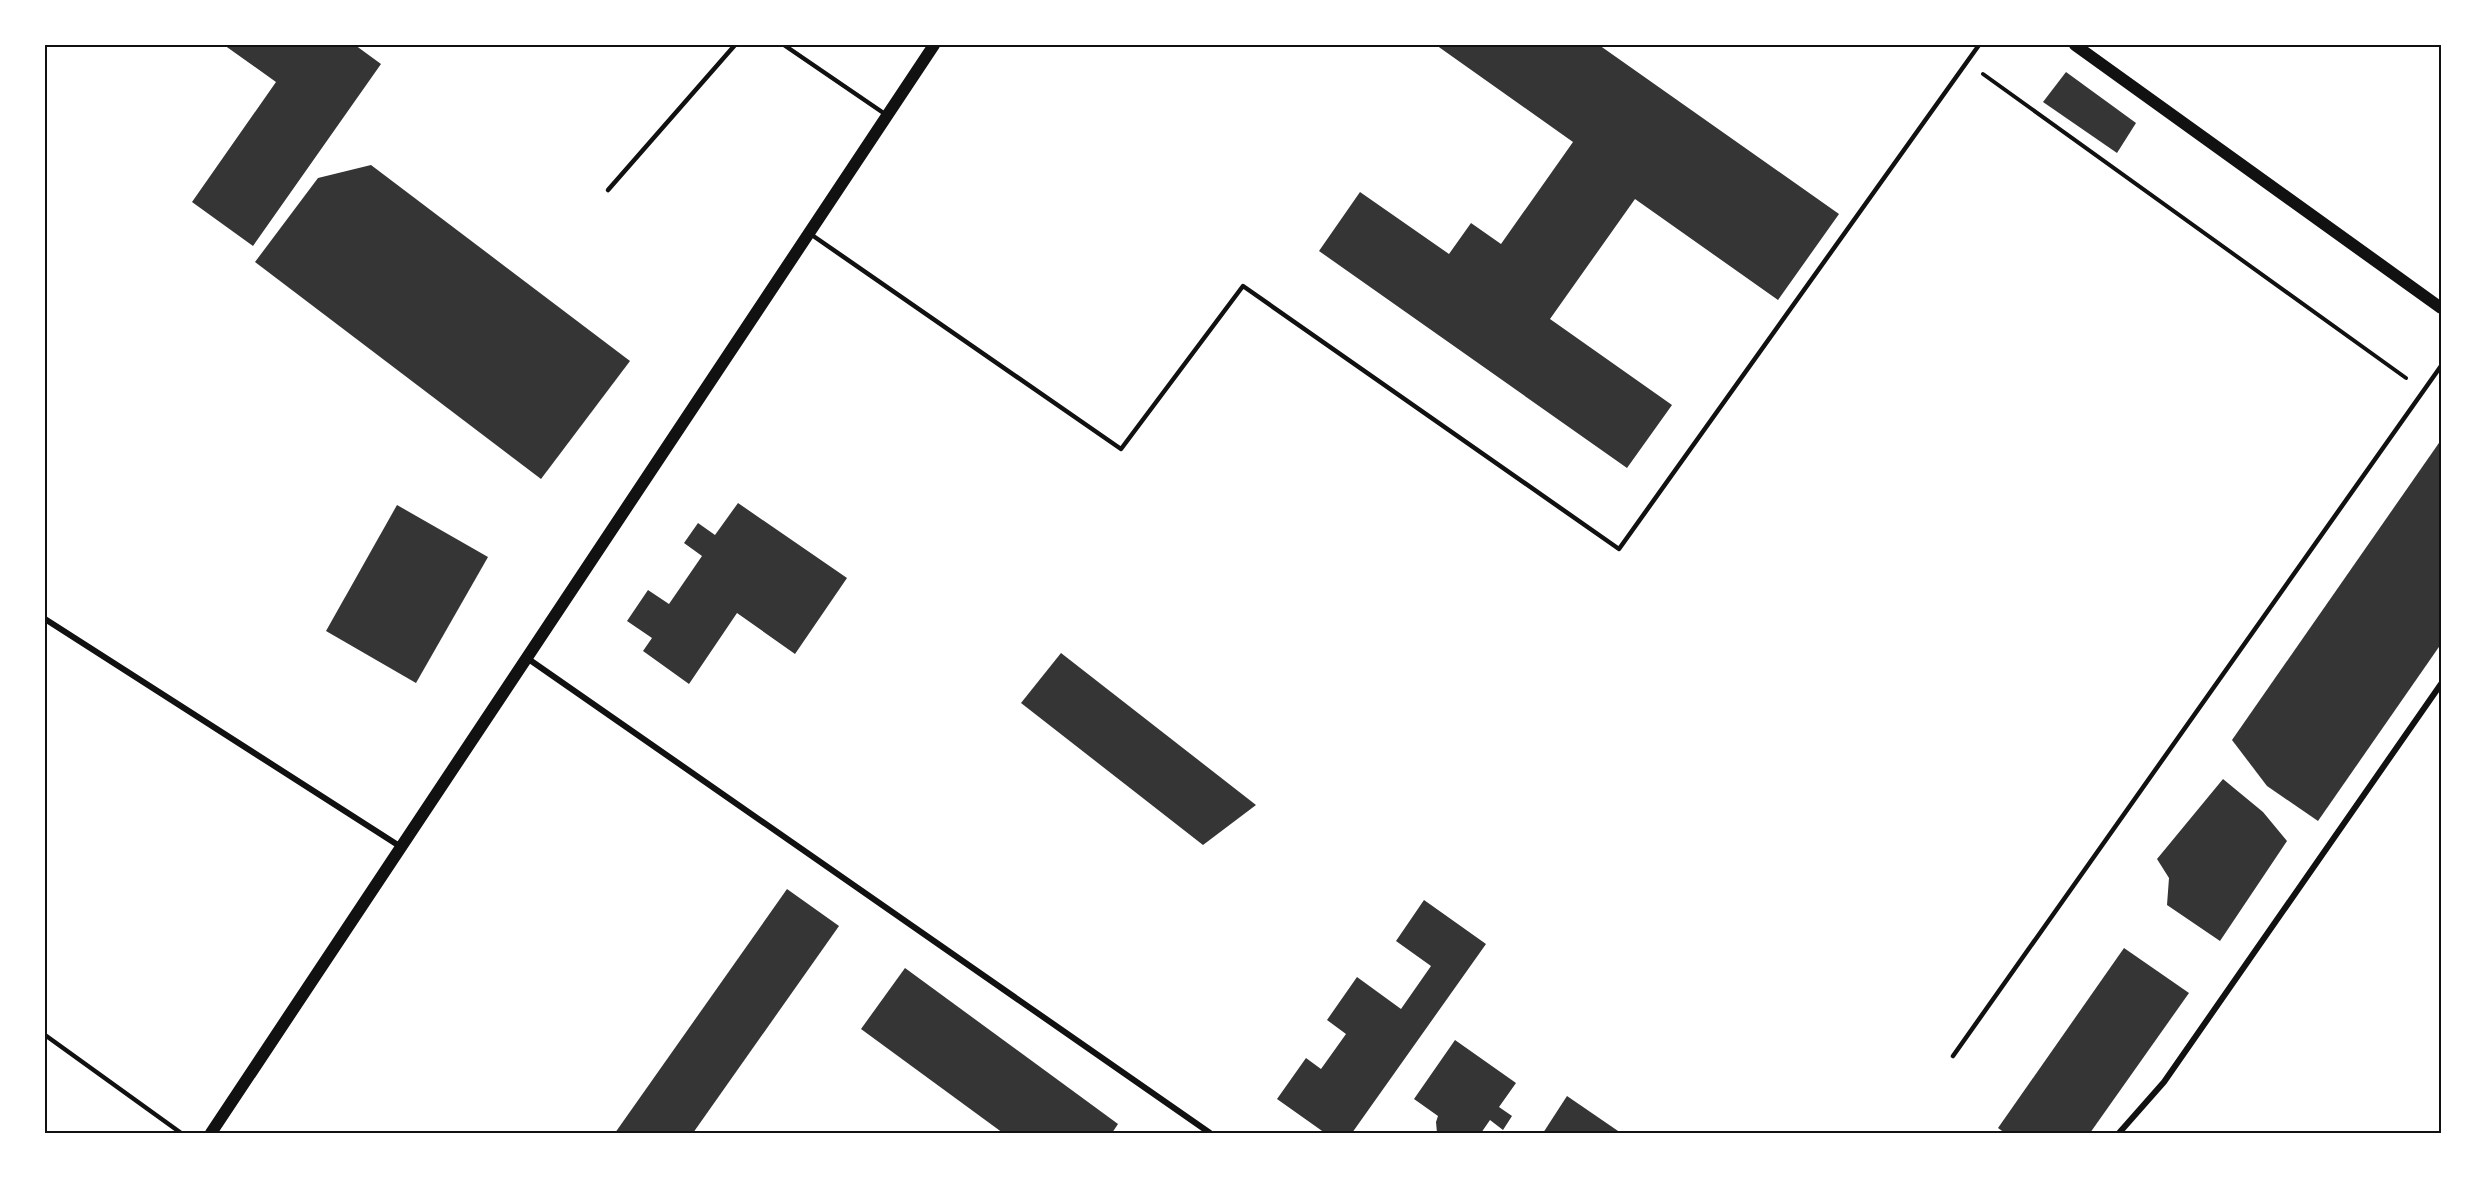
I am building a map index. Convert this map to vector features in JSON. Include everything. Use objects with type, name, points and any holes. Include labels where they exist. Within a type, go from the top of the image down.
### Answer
[{"type":"main road","points":[[211,1133],[934,45]]},
{"type":"main road","points":[[2075,45],[2441,308]]},
{"type":"street","points":[[45,619],[401,847]]},
{"type":"street","points":[[527,658],[1210,1133]]},
{"type":"street","points":[[2119,1133],[2164,1082],[2441,684]]},
{"type":"lane","points":[[608,190],[735,45]]},
{"type":"lane","points":[[784,45],[887,116]]},
{"type":"lane","points":[[809,233],[1121,449],[1243,286],[1619,549],[1979,45]]},
{"type":"lane","points":[[1953,1056],[2441,366]]},
{"type":"lane","points":[[45,1035],[181,1133]]},
{"type":"path","points":[[1967,62],[2424,391]]},
{"type":"building","points":[[224,45],[355,45],[381,64],[253,246],[192,202],[276,82]]},
{"type":"building","points":[[1436,45],[1599,45],[1839,214],[1778,300],[1635,199],[1550,319],[1672,405],[1627,468],[1319,251],[1360,192],[1449,254],[1471,223],[1501,244],[1573,142]]},
{"type":"building","points":[[2066,72],[2136,123],[2117,153],[2043,102]]},
{"type":"building","points":[[371,165],[630,361],[541,479],[255,262],[318,178]]},
{"type":"building","points":[[2441,440],[2441,644],[2318,821],[2267,786],[2232,740]]},
{"type":"building","points":[[738,503],[847,578],[795,654],[737,613],[689,684],[643,651],[652,638],[627,621],[648,590],[669,604],[702,556],[684,543],[698,523],[715,535]]},
{"type":"building","points":[[397,505],[488,557],[416,683],[326,631]]},
{"type":"building","points":[[1061,653],[1256,805],[1203,845],[1021,703]]},
{"type":"building","points":[[2223,779],[2263,812],[2287,841],[2220,941],[2167,905],[2169,878],[2157,859]]},
{"type":"building","points":[[787,889],[839,926],[693,1133],[615,1133]]},
{"type":"building","points":[[1424,900],[1486,944],[1352,1133],[1325,1133],[1277,1099],[1306,1058],[1321,1069],[1346,1034],[1327,1020],[1357,977],[1401,1009],[1431,966],[1396,941]]},
{"type":"building","points":[[2124,948],[2189,993],[2090,1133],[2005,1133],[1998,1128]]},
{"type":"building","points":[[905,968],[1118,1124],[1112,1133],[1003,1133],[861,1029]]},
{"type":"building","points":[[1455,1040],[1516,1083],[1499,1107],[1512,1116],[1503,1130],[1490,1120],[1481,1133],[1437,1133],[1438,1116],[1414,1099]]},
{"type":"building","points":[[1567,1096],[1621,1133],[1543,1133]]}]
